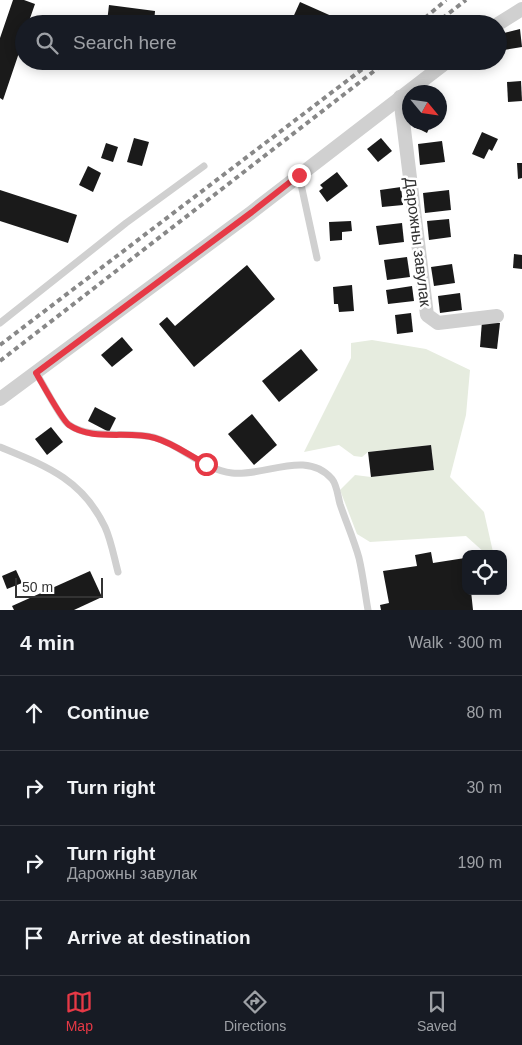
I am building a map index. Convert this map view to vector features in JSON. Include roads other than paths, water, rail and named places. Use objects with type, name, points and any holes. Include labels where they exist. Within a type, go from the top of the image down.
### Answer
[{"type":"street","points":[[507,18],[522,9]]},
{"type":"street","points":[[0,400],[252,212],[436,70]]},
{"type":"street","name":"Дарожны завулак","points":[[400,98],[427,315],[438,322],[497,316]]},
{"type":"lane","points":[[0,323],[126,223],[204,166]]},
{"type":"lane","points":[[299,175],[317,258]]},
{"type":"lane","points":[[36,373],[68,424],[92,433],[112,435],[133,433],[157,438],[206,464],[230,473],[251,474],[288,465],[308,465],[321,470],[334,480],[359,558],[368,610]]},
{"type":"lane","points":[[0,447],[56,472],[73,483],[90,500],[106,529],[118,572]]},
{"type":"railway","points":[[428,15],[446,0]]},
{"type":"railway","points":[[447,15],[466,0]]},
{"type":"railway","points":[[0,345],[361,70]]},
{"type":"railway","points":[[0,361],[375,70]]}]
